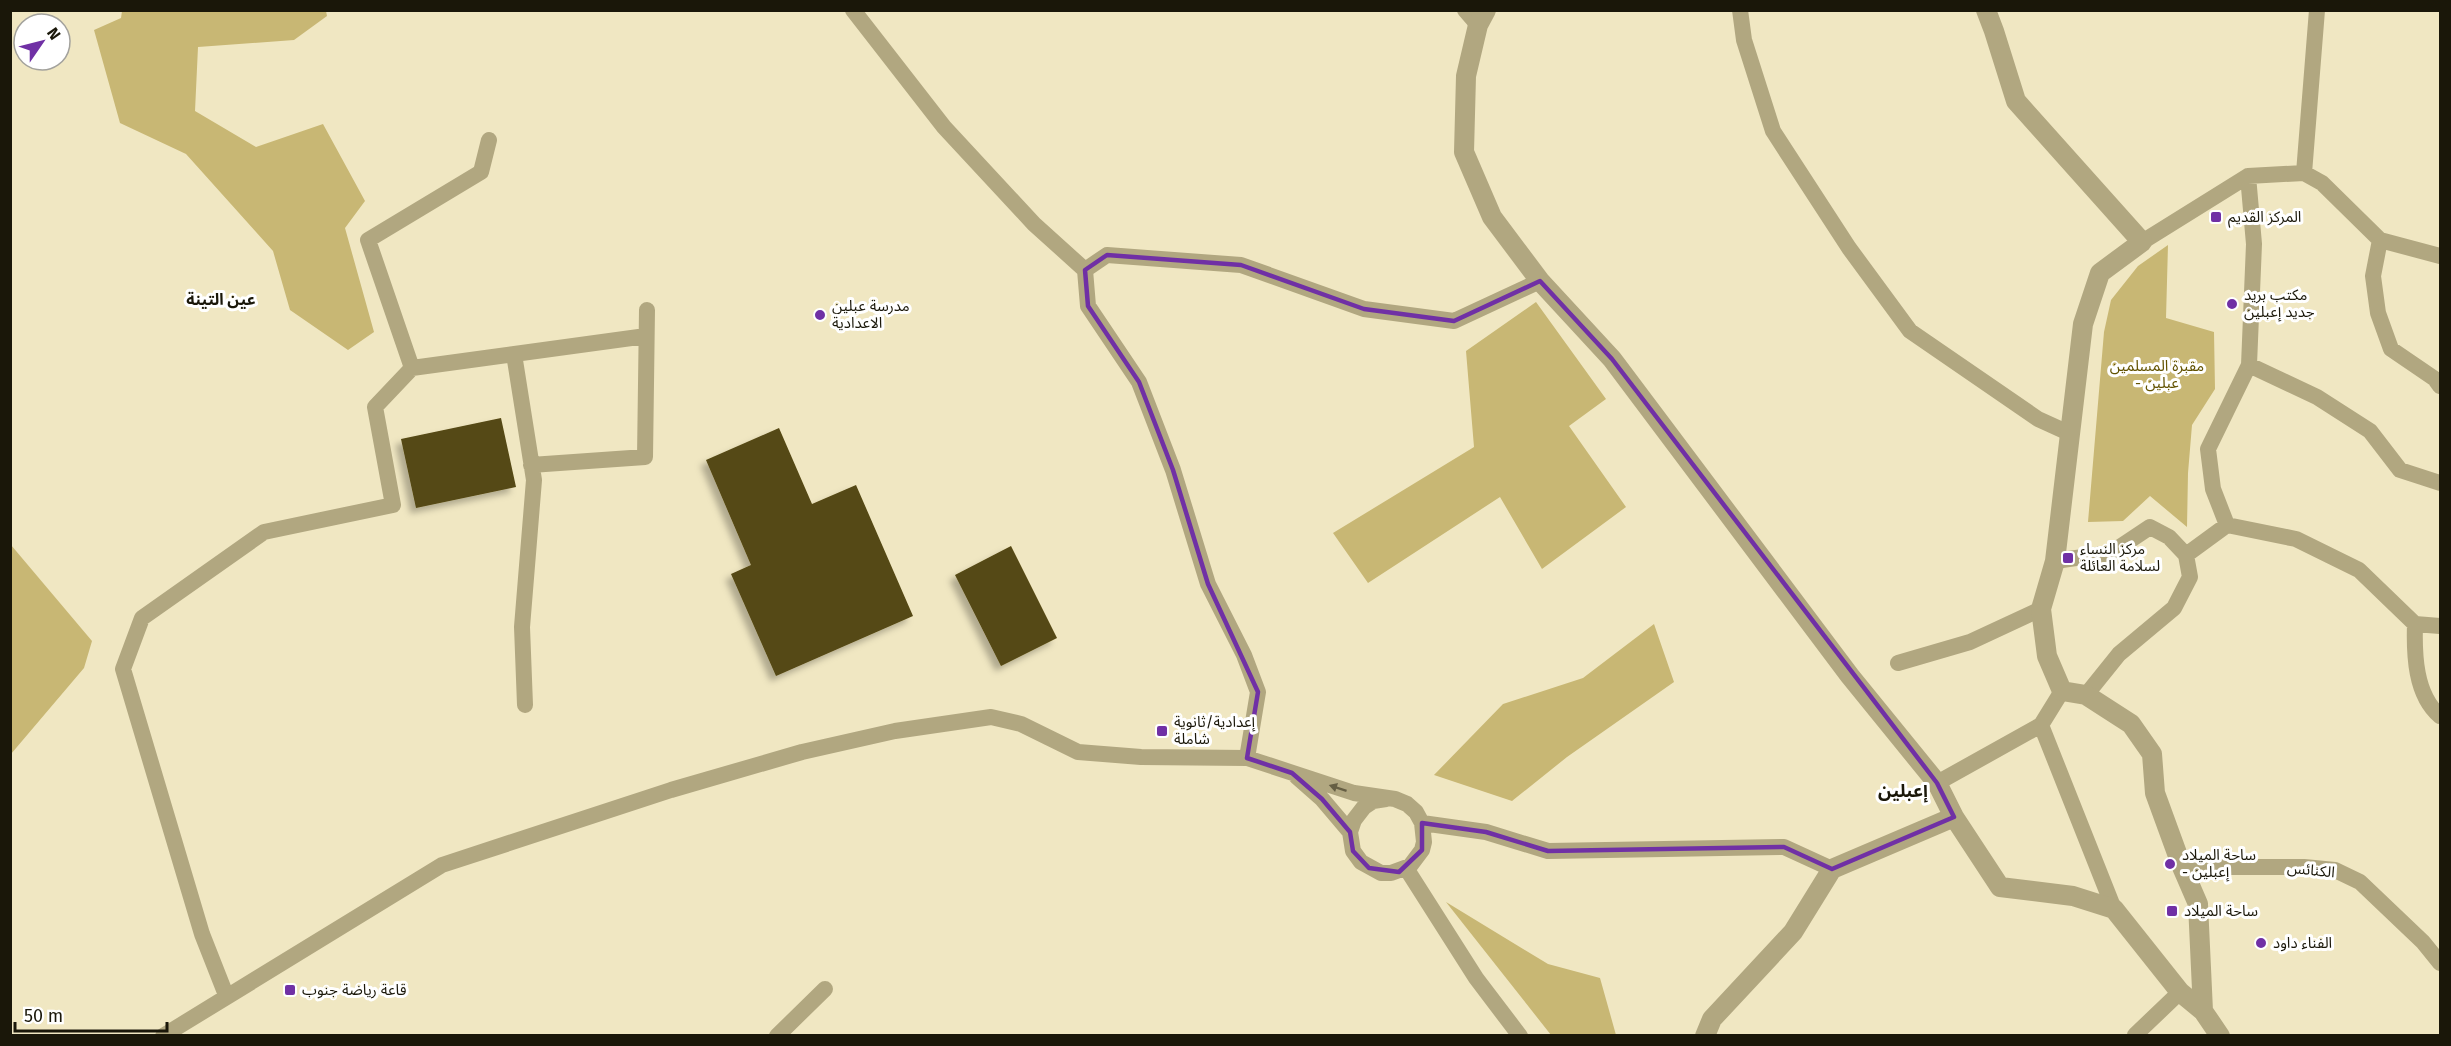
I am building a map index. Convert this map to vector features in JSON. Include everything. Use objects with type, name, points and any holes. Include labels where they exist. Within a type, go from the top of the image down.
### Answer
[{"type":"street","points":[[853,10],[944,127],[1034,224],[1085,270],[1088,306],[1139,382],[1173,470],[1208,584],[1244,656],[1258,692],[1247,758]]},
{"type":"street","points":[[1740,10],[1743,40],[1773,131],[1849,249],[1910,332],[2038,419],[2071,434]]},
{"type":"street","points":[[1986,10],[2016,101],[2142,242]]},
{"type":"street","points":[[2304,173],[2318,10]]},
{"type":"street","points":[[1476,15],[1466,76],[1464,152],[1492,217],[1540,281],[1611,359],[1851,676],[1937,783],[1954,817],[2000,887],[2073,896],[2114,909]]},
{"type":"street","points":[[412,368],[368,240],[481,172],[489,140]]},
{"type":"street","points":[[2062,691],[2047,656],[2041,609],[2055,561],[2083,324],[2100,273],[2142,242],[2248,176],[2304,173],[2322,183],[2380,240],[2440,256]]},
{"type":"street","points":[[2227,525],[2213,489],[2208,449],[2249,365],[2254,244],[2248,176]]},
{"type":"street","points":[[2380,240],[2373,276],[2378,313],[2391,349],[2435,379],[2440,387]]},
{"type":"street","points":[[1085,270],[1107,255],[1241,265],[1364,309],[1454,321],[1540,281]]},
{"type":"street","points":[[531,465],[645,457],[647,310]]},
{"type":"street","points":[[226,995],[202,934],[123,669],[142,618],[264,532],[393,505],[375,407],[412,368],[646,336]]},
{"type":"street","points":[[514,354],[534,480],[522,627],[525,705]]},
{"type":"street","points":[[2249,365],[2317,397],[2370,431],[2400,470],[2440,483]]},
{"type":"street","points":[[2186,555],[2227,525],[2296,539],[2359,570],[2415,624],[2440,626]]},
{"type":"street","points":[[2055,561],[2111,553],[2150,527],[2169,537],[2186,555],[2190,577],[2174,608],[2120,654],[2086,694]]},
{"type":"street","points":[[1898,663],[1970,642],[2041,609]]},
{"type":"street","points":[[2415,624],[2414,654],[2424,692],[2440,716]]},
{"type":"street","points":[[1937,783],[2041,725],[2062,691]]},
{"type":"street","points":[[2062,691],[2086,694],[2132,724],[2152,754],[2155,792],[2198,904],[2203,1011]]},
{"type":"street","points":[[163,1035],[442,865],[671,790],[802,752],[895,731],[991,717],[1021,724],[1078,752],[1141,757],[1247,758],[1354,793],[1386,799],[1407,804],[1416,812],[1422,823],[1424,842],[1415,861],[1406,868],[1391,873],[1381,873],[1361,862],[1353,851],[1350,832],[1354,820],[1364,807],[1373,801],[1386,799]]},
{"type":"street","points":[[2041,725],[2114,909],[2180,992],[2203,1011],[2220,1035]]},
{"type":"street","points":[[1292,773],[1322,799],[1350,832]]},
{"type":"street","points":[[1705,1035],[1712,1018],[1793,932],[1832,869],[1954,817]]},
{"type":"street","points":[[1422,823],[1486,832],[1548,851],[1784,847],[1832,869]]},
{"type":"street","name":"الكنائس","points":[[2182,867],[2304,867],[2335,870],[2360,882],[2423,942],[2440,963]]},
{"type":"street","points":[[1406,868],[1476,978],[1520,1035]]},
{"type":"street","points":[[777,1035],[825,989]]},
{"type":"street","points":[[2135,1035],[2180,992]]},
{"type":"highlighted area","points":[[1107,255],[1241,265],[1364,309],[1454,321],[1540,281],[1612,359],[1937,783],[1954,817],[1832,869],[1784,847],[1548,851],[1486,832],[1422,823],[1422,850],[1399,872],[1369,868],[1353,851],[1350,832],[1322,799],[1292,773],[1247,758],[1258,692],[1208,584],[1173,470],[1139,382],[1088,306],[1085,270]]},
{"type":"green space","points":[[122,11],[326,11],[327,16],[294,40],[198,47],[195,111],[256,147],[323,124],[365,201],[345,228],[374,332],[348,350],[290,310],[273,251],[186,154],[120,123],[94,30],[121,18]]},
{"type":"green space","name":"مقبرة المسلمين - عبلين","points":[[2168,245],[2166,318],[2214,332],[2215,389],[2192,425],[2187,527],[2150,496],[2123,521],[2088,522],[2104,332],[2111,300],[2138,266]]},
{"type":"green space","points":[[1536,302],[1606,399],[1569,426],[1626,507],[1542,569],[1500,497],[1368,583],[1333,533],[1474,447],[1466,351]]},
{"type":"green space","points":[[11,545],[92,641],[84,668],[11,754]]},
{"type":"green space","points":[[1654,624],[1674,682],[1567,757],[1512,801],[1434,775],[1503,704],[1583,678]]},
{"type":"green space","points":[[1446,902],[1548,964],[1600,978],[1616,1035],[1551,1035]]},
{"type":"building","points":[[501,418],[516,487],[416,508],[401,439]]},
{"type":"building","points":[[779,428],[812,504],[856,485],[913,616],[776,676],[731,574],[751,565],[706,460]]},
{"type":"building","points":[[1011,546],[1057,638],[1001,666],[955,575]]},
{"type":"place","name":"المركز القديم","points":[[2216,217]]},
{"type":"place","name":"مكتب بريد جديد إعبلين","points":[[2232,304]]},
{"type":"place","name":"مدرسة عبلين الاعدادية","points":[[820,315]]},
{"type":"place","name":"مركز النساء لسلامة العائلة","points":[[2068,558]]},
{"type":"place","name":"إعدادية/ثانوية شاملة","points":[[1162,731]]},
{"type":"place","name":"ساحة الميلاد - إعبلين","points":[[2170,864]]},
{"type":"place","name":"ساحة الميلاد","points":[[2172,911]]},
{"type":"place","name":"الفناء داود","points":[[2261,943]]},
{"type":"place","name":"قاعة رياضة جنوب","points":[[290,990]]},
{"type":"district","name":"عين التينة","points":[[221,299]]},
{"type":"district","name":"إعبلين","points":[[1903,791]]}]
